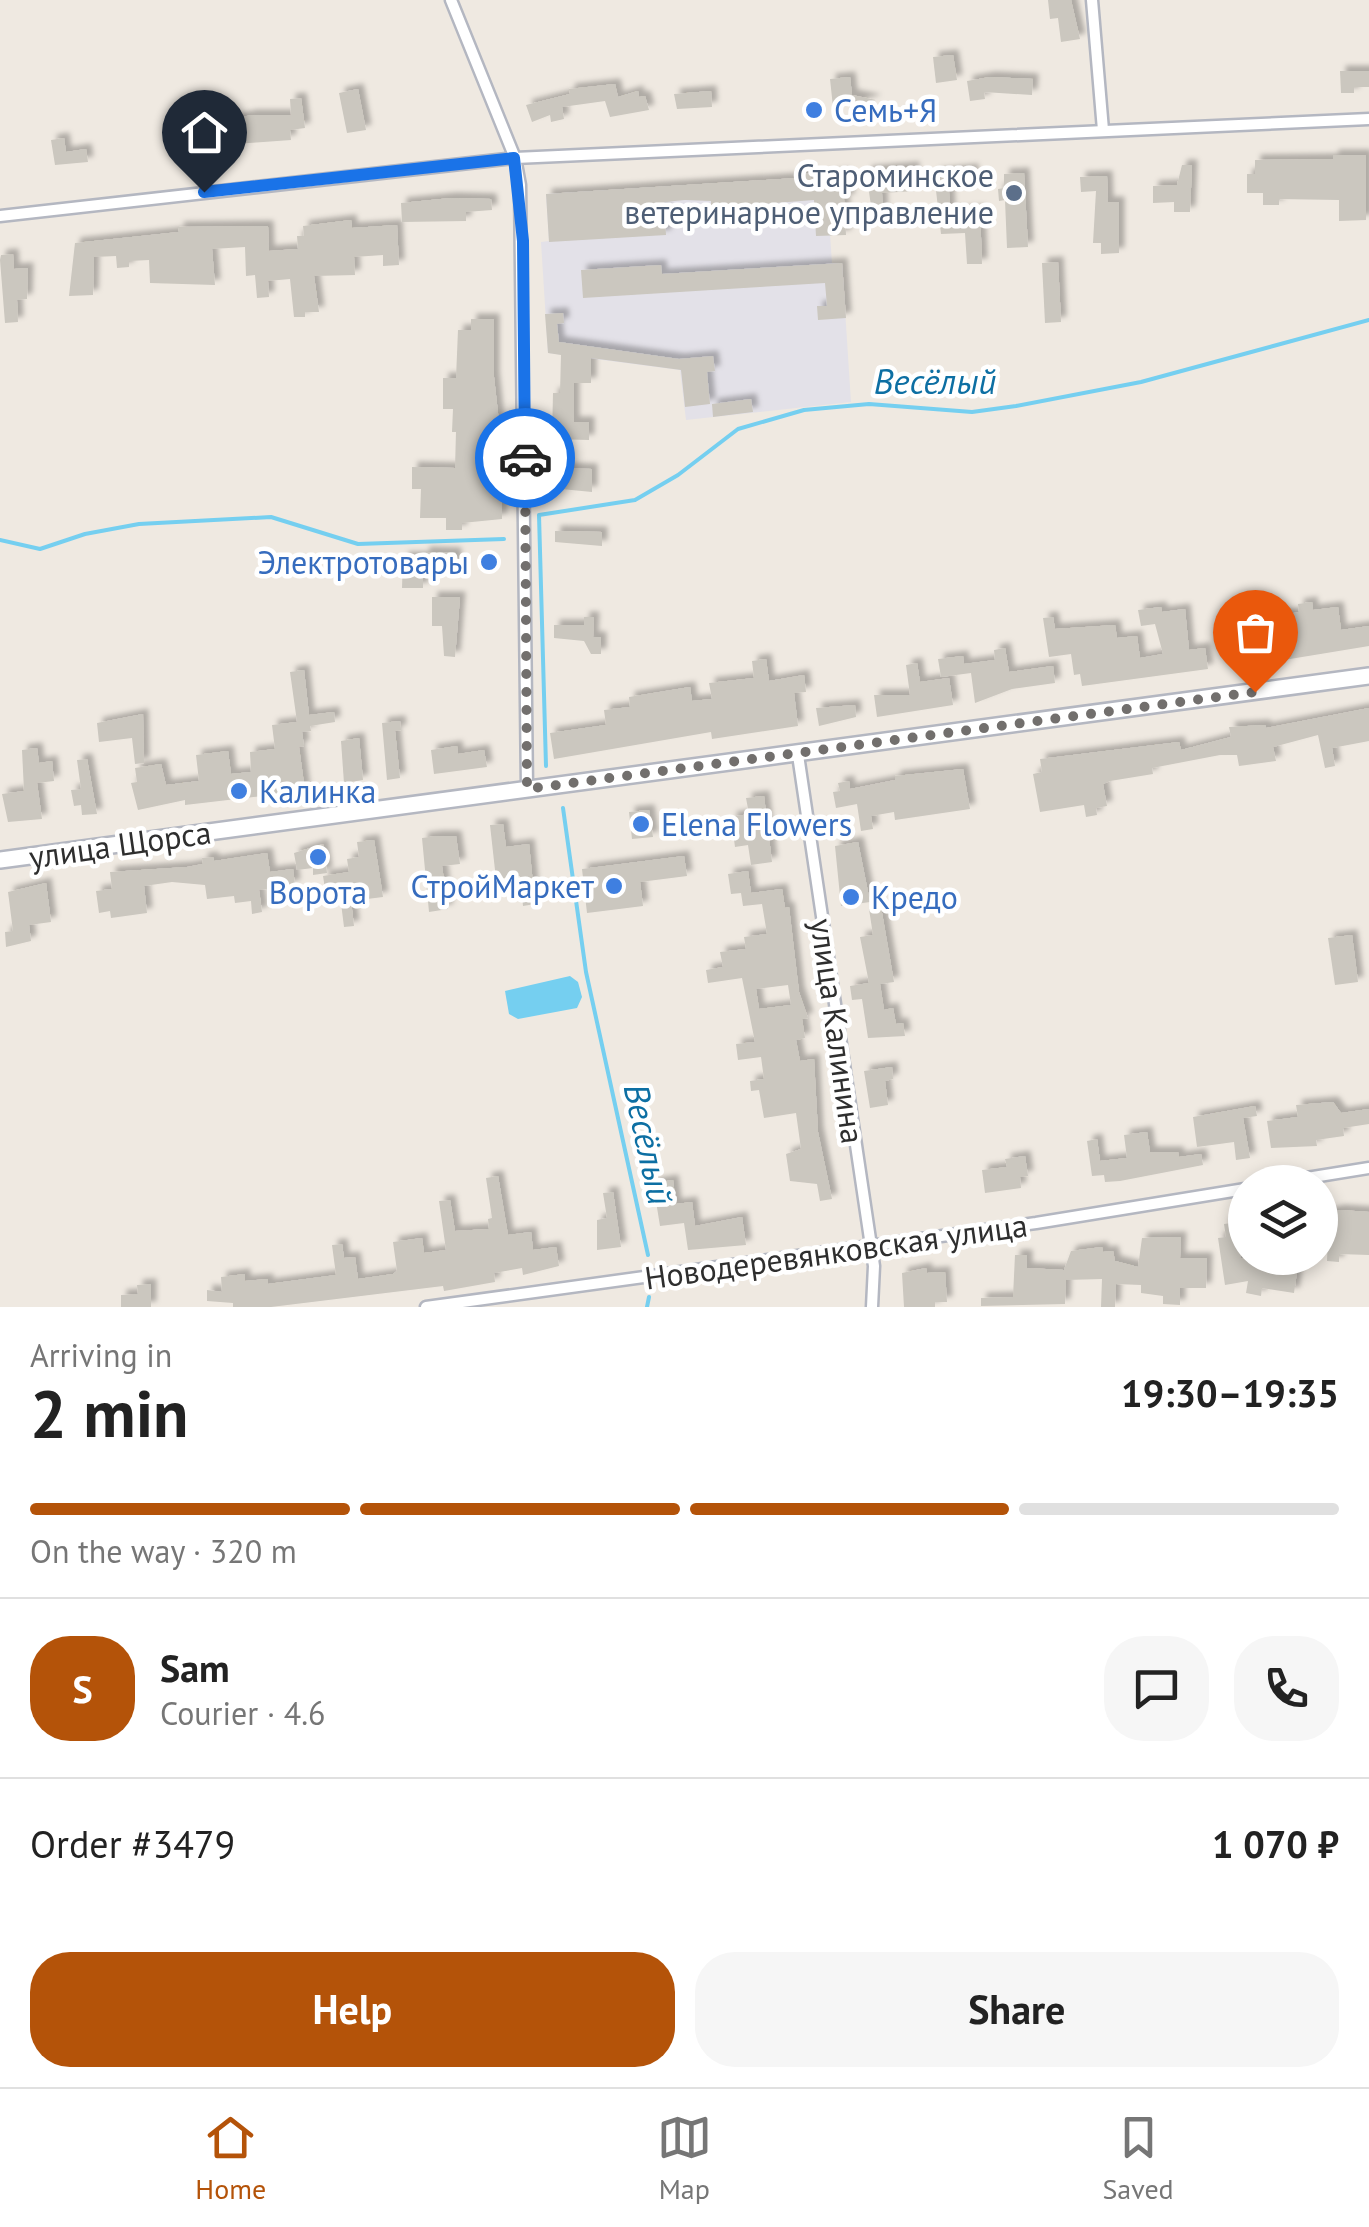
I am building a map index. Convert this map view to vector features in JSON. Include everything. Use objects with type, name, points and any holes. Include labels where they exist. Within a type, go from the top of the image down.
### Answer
[{"type":"main road","name":"улица Щорса","points":[[0,860],[1369,676]]},
{"type":"street","points":[[451,0],[514,158],[523,241],[527,789]]},
{"type":"street","points":[[1092,0],[1102,130]]},
{"type":"street","points":[[0,216],[514,158],[1369,119]]},
{"type":"street","name":"улица Калинина","points":[[798,755],[870,1246],[872,1307]]},
{"type":"street","points":[[1338,1173],[1369,1168]]},
{"type":"street","name":"Новодеревянковская улица","points":[[426,1307],[870,1246],[1228,1191]]},
{"type":"shaded area","points":[[811,173],[812,178],[826,177],[832,263],[842,263],[851,402],[686,420],[680,370],[548,353],[541,242],[549,241],[546,194],[795,179],[795,174]]},
{"type":"water","points":[[570,976],[578,982],[582,997],[577,1008],[518,1019],[509,1014],[505,991]]},
{"type":"building","points":[[1048,0],[1071,0],[1080,39],[1061,42],[1058,18],[1050,19]]},
{"type":"building","points":[[953,55],[957,80],[936,83],[933,57]]},
{"type":"building","points":[[1340,71],[1369,71],[1369,87],[1354,87],[1354,93],[1341,93]]},
{"type":"building","points":[[850,77],[852,95],[876,100],[860,104],[862,115],[850,115],[849,105],[833,107],[830,79]]},
{"type":"building","points":[[990,77],[1033,79],[1032,95],[984,92],[985,99],[970,101],[967,81]]},
{"type":"building","points":[[615,84],[618,97],[638,91],[639,97],[645,96],[649,110],[610,117],[605,101],[562,107],[564,119],[551,122],[550,115],[532,122],[526,105],[570,94],[569,89]]},
{"type":"building","points":[[358,89],[366,130],[347,133],[339,93]]},
{"type":"building","points":[[711,91],[712,107],[677,109],[674,94]]},
{"type":"building","points":[[301,98],[305,128],[290,130],[291,140],[234,144],[234,148],[220,149],[217,123],[251,115],[291,115],[290,99]]},
{"type":"building","points":[[64,138],[66,152],[86,149],[88,162],[55,165],[51,140]]},
{"type":"building","points":[[1333,155],[1366,155],[1366,220],[1339,221],[1339,200],[1279,199],[1279,205],[1263,205],[1263,193],[1247,193],[1247,174],[1255,174],[1255,160],[1333,159]]},
{"type":"building","points":[[1182,165],[1192,165],[1190,212],[1174,212],[1174,202],[1153,203],[1153,186],[1177,185]]},
{"type":"building","points":[[914,167],[915,191],[882,193],[883,219],[873,220],[866,171]]},
{"type":"building","points":[[973,169],[974,190],[949,191],[950,212],[980,210],[982,264],[967,264],[965,233],[941,234],[934,173]]},
{"type":"building","points":[[811,173],[811,178],[844,173],[850,199],[844,199],[846,235],[816,236],[814,200],[711,208],[711,201],[685,200],[664,202],[666,235],[549,242],[546,194],[796,178],[795,174]]},
{"type":"building","points":[[1024,173],[1028,247],[1007,248],[1005,200],[999,201],[998,189],[1004,188],[1004,174]]},
{"type":"building","points":[[1107,176],[1108,202],[1119,202],[1119,253],[1101,254],[1101,243],[1093,243],[1096,191],[1081,192],[1080,177]]},
{"type":"building","points":[[491,199],[492,210],[466,212],[466,221],[402,222],[401,203]]},
{"type":"building","points":[[351,220],[352,228],[397,225],[399,265],[383,266],[383,255],[354,257],[355,275],[314,276],[319,312],[305,312],[305,317],[294,317],[290,279],[268,281],[269,297],[257,298],[255,275],[246,276],[245,247],[212,249],[215,285],[150,283],[149,260],[129,261],[129,267],[117,268],[116,256],[94,257],[93,295],[69,296],[75,243],[179,232],[178,227],[268,226],[269,251],[298,249],[297,236],[304,236],[303,226]]},
{"type":"building","points":[[13,254],[14,269],[28,268],[27,299],[17,300],[18,322],[5,323],[0,260],[1,255]]},
{"type":"building","points":[[1058,262],[1061,322],[1045,323],[1042,263]]},
{"type":"building","points":[[842,263],[846,318],[818,320],[817,306],[827,306],[825,283],[583,298],[581,270],[661,265],[662,274]]},
{"type":"building","points":[[563,313],[564,323],[557,324],[559,342],[679,359],[713,356],[715,371],[707,372],[710,404],[685,407],[681,370],[591,358],[591,383],[574,383],[574,422],[589,422],[589,440],[552,439],[553,393],[560,393],[561,355],[548,353],[545,314]]},
{"type":"building","points":[[471,319],[494,319],[494,377],[499,422],[505,422],[505,433],[501,433],[502,519],[462,523],[462,530],[446,530],[446,518],[420,518],[421,489],[412,489],[412,467],[455,468],[453,409],[443,409],[443,378],[456,378],[458,330],[471,330]]},
{"type":"building","points":[[751,399],[753,412],[713,417],[712,404]]},
{"type":"building","points":[[551,468],[592,469],[592,492],[551,488]]},
{"type":"building","points":[[555,531],[602,532],[602,546],[555,542]]},
{"type":"building","points":[[424,552],[456,553],[456,575],[423,575],[423,588],[402,588],[403,557],[424,557]]},
{"type":"building","points":[[432,597],[460,597],[455,657],[444,656],[442,626],[432,626]]},
{"type":"building","points":[[1312,602],[1313,610],[1338,607],[1341,630],[1369,626],[1369,646],[1241,667],[1237,637],[1268,632],[1266,618],[1299,612],[1298,604]]},
{"type":"building","points":[[1161,607],[1162,612],[1185,609],[1189,650],[1205,648],[1208,669],[1082,686],[1080,674],[1074,675],[1071,654],[1049,657],[1043,618],[1053,617],[1055,629],[1115,625],[1117,638],[1137,636],[1140,658],[1163,654],[1155,624],[1141,626],[1138,610]]},
{"type":"building","points":[[584,617],[594,617],[593,637],[601,637],[601,654],[591,654],[584,641],[554,638],[554,625],[584,625]]},
{"type":"building","points":[[1005,648],[1009,672],[1053,666],[1055,683],[1012,689],[975,703],[971,673],[941,677],[938,659],[963,656],[964,664],[995,660],[994,650]]},
{"type":"building","points":[[766,659],[769,681],[804,675],[806,692],[794,693],[798,726],[712,739],[711,732],[554,759],[550,733],[606,725],[604,710],[630,707],[629,697],[690,687],[692,701],[712,699],[709,683],[754,678],[752,661]]},
{"type":"building","points":[[917,663],[920,682],[949,678],[953,705],[877,717],[874,695],[910,695],[906,665]]},
{"type":"building","points":[[304,670],[309,715],[334,712],[335,722],[310,726],[311,731],[302,732],[304,746],[299,747],[305,791],[185,805],[185,800],[138,810],[131,783],[137,782],[135,768],[161,764],[166,785],[199,781],[196,755],[228,751],[231,774],[251,772],[250,752],[275,749],[272,725],[297,722],[290,672]]},
{"type":"building","points":[[855,705],[856,717],[819,726],[816,708]]},
{"type":"building","points":[[1369,708],[1369,741],[1332,748],[1335,766],[1325,768],[1318,735],[1273,747],[1276,761],[1239,766],[1237,755],[1220,755],[1152,768],[1153,774],[1110,781],[1103,784],[1107,806],[1096,808],[1097,815],[1086,817],[1084,805],[1040,812],[1033,774],[1042,772],[1040,759],[1179,742],[1181,750],[1231,737],[1229,727],[1266,728]]},
{"type":"building","points":[[143,714],[144,763],[135,764],[132,738],[99,742],[97,723]]},
{"type":"building","points":[[400,721],[401,730],[395,731],[400,778],[387,780],[382,723]]},
{"type":"building","points":[[359,738],[363,780],[344,783],[341,741]]},
{"type":"building","points":[[457,746],[458,754],[484,750],[487,767],[434,774],[431,750]]},
{"type":"building","points":[[37,748],[39,763],[52,761],[54,781],[37,783],[42,819],[8,822],[2,794],[24,791],[22,750]]},
{"type":"building","points":[[87,759],[97,814],[82,815],[81,805],[74,806],[71,790],[81,789],[77,760]]},
{"type":"building","points":[[963,769],[970,809],[895,820],[894,812],[871,816],[873,829],[861,831],[857,804],[836,808],[833,792],[840,791],[838,783],[849,781],[850,789],[895,780],[895,776]]},
{"type":"building","points":[[764,796],[772,862],[751,865],[748,845],[735,847],[731,817],[749,814],[746,798]]},
{"type":"building","points":[[649,810],[653,837],[632,839],[629,812]]},
{"type":"building","points":[[503,824],[506,847],[529,844],[535,904],[523,906],[520,876],[496,879],[490,825]]},
{"type":"building","points":[[456,836],[460,864],[442,866],[448,909],[429,912],[422,838]]},
{"type":"building","points":[[374,840],[383,897],[351,901],[354,926],[344,927],[341,903],[327,901],[323,876],[349,872],[347,859],[359,857],[357,842]]},
{"type":"building","points":[[858,842],[870,902],[841,906],[835,846]]},
{"type":"building","points":[[323,844],[327,873],[313,875],[313,868],[297,870],[294,853]]},
{"type":"building","points":[[267,853],[270,872],[293,869],[295,885],[259,890],[262,912],[252,914],[251,901],[235,903],[234,896],[207,899],[205,885],[172,882],[144,886],[147,913],[111,918],[110,911],[99,913],[96,891],[112,889],[110,872],[187,867],[203,864],[202,858],[213,857],[214,861]]},
{"type":"building","points":[[684,856],[687,876],[640,882],[643,906],[587,913],[582,869]]},
{"type":"building","points":[[748,871],[751,893],[782,889],[785,908],[789,907],[799,992],[808,1018],[802,1019],[805,1038],[796,1040],[800,1061],[814,1059],[818,1132],[832,1199],[820,1201],[817,1184],[790,1181],[786,1154],[801,1149],[796,1113],[764,1118],[759,1090],[751,1091],[750,1081],[764,1079],[761,1057],[738,1060],[736,1044],[755,1042],[742,978],[708,983],[706,970],[723,967],[720,952],[746,949],[744,937],[767,934],[762,904],[743,906],[741,893],[731,894],[728,874]],"holes":[[[788,985],[791,1005],[759,1009],[756,989]]]},
{"type":"building","points":[[46,883],[51,922],[29,925],[31,941],[6,947],[5,932],[13,931],[8,892]]},
{"type":"building","points":[[881,907],[894,982],[880,984],[884,1010],[893,1008],[896,1024],[903,1023],[905,1036],[868,1038],[862,999],[852,1000],[850,986],[869,983],[860,937],[873,935],[869,909]]},
{"type":"building","points":[[1352,935],[1358,982],[1335,985],[1328,938]]},
{"type":"building","points":[[892,1067],[893,1079],[885,1081],[888,1105],[870,1108],[864,1071]]},
{"type":"building","points":[[1333,1102],[1341,1113],[1369,1109],[1369,1124],[1343,1128],[1344,1136],[1316,1140],[1317,1146],[1271,1148],[1267,1121],[1298,1117],[1296,1105]]},
{"type":"building","points":[[1255,1106],[1257,1116],[1243,1118],[1250,1158],[1236,1160],[1234,1142],[1197,1147],[1193,1117]]},
{"type":"building","points":[[1147,1132],[1150,1152],[1178,1152],[1179,1157],[1201,1154],[1203,1165],[1120,1181],[1105,1182],[1104,1175],[1092,1176],[1087,1141],[1097,1139],[1100,1161],[1127,1158],[1124,1135]]},
{"type":"building","points":[[1025,1156],[1028,1176],[1020,1177],[1021,1188],[985,1193],[982,1170],[1007,1167],[1005,1159]]},
{"type":"building","points":[[498,1176],[508,1235],[531,1232],[533,1250],[556,1247],[559,1266],[523,1275],[522,1268],[494,1273],[495,1282],[444,1291],[443,1286],[271,1307],[233,1307],[233,1303],[207,1301],[207,1290],[222,1292],[221,1277],[245,1274],[245,1281],[268,1279],[268,1284],[336,1275],[332,1245],[342,1244],[344,1258],[355,1257],[358,1279],[393,1274],[397,1271],[393,1242],[422,1238],[424,1253],[446,1250],[439,1201],[450,1200],[455,1231],[489,1229],[488,1219],[492,1218],[486,1178]]},
{"type":"building","points":[[673,1180],[676,1204],[692,1202],[695,1226],[742,1217],[746,1245],[688,1250],[684,1223],[660,1226],[653,1183]]},
{"type":"building","points":[[613,1192],[621,1247],[597,1250],[597,1220],[607,1218],[603,1193]]},
{"type":"building","points":[[1338,1210],[1369,1212],[1369,1255],[1339,1254],[1338,1262]]},
{"type":"building","points":[[1228,1223],[1228,1275],[1297,1275],[1294,1293],[1262,1288],[1261,1296],[1246,1293],[1248,1281],[1225,1285],[1218,1238],[1226,1237],[1224,1224]]},
{"type":"building","points":[[1181,1237],[1180,1258],[1207,1258],[1206,1288],[1180,1288],[1180,1305],[1163,1304],[1163,1296],[1141,1293],[1141,1285],[1116,1284],[1115,1307],[1101,1307],[1102,1279],[1066,1280],[1065,1304],[981,1306],[981,1298],[1013,1297],[1015,1255],[1027,1255],[1027,1268],[1064,1270],[1071,1251],[1102,1247],[1103,1252],[1113,1251],[1115,1261],[1138,1267],[1142,1238]]},
{"type":"building","points":[[926,1268],[927,1273],[945,1272],[947,1302],[935,1302],[935,1307],[904,1307],[902,1273]]},
{"type":"building","points":[[151,1284],[151,1307],[121,1307],[121,1295],[138,1294],[137,1285]]},
{"type":"waterway","name":"Весёлый","points":[[546,766],[539,515],[635,500],[678,475],[738,429],[804,410],[869,404],[972,412],[1016,406],[1141,382],[1369,320]]},
{"type":"waterway","points":[[0,540],[40,549],[85,534],[139,524],[271,517],[358,544],[504,539]]},
{"type":"waterway","name":"Весёлый","points":[[563,808],[586,972],[648,1255]]},
{"type":"waterway","name":"Весёлый","points":[[647,1307],[649,1297]]},
{"type":"way so far","points":[[525,458],[527,789],[1255,692]]},
{"type":"place","name":"Семь+Я","points":[[814,110]]},
{"type":"place","name":"Староминское ветеринарное управление","points":[[1014,193]]},
{"type":"place","name":"Электротовары","points":[[489,562]]},
{"type":"place","name":"Калинка","points":[[239,791]]},
{"type":"place","name":"Elena Flowers","points":[[641,824]]},
{"type":"place","name":"Ворота","points":[[318,857]]},
{"type":"place","name":"СтройМаркет","points":[[614,886]]},
{"type":"place","name":"Кредо","points":[[851,897]]},
{"type":"route","points":[[204,192],[514,158],[520,185],[523,241],[525,458]]}]
